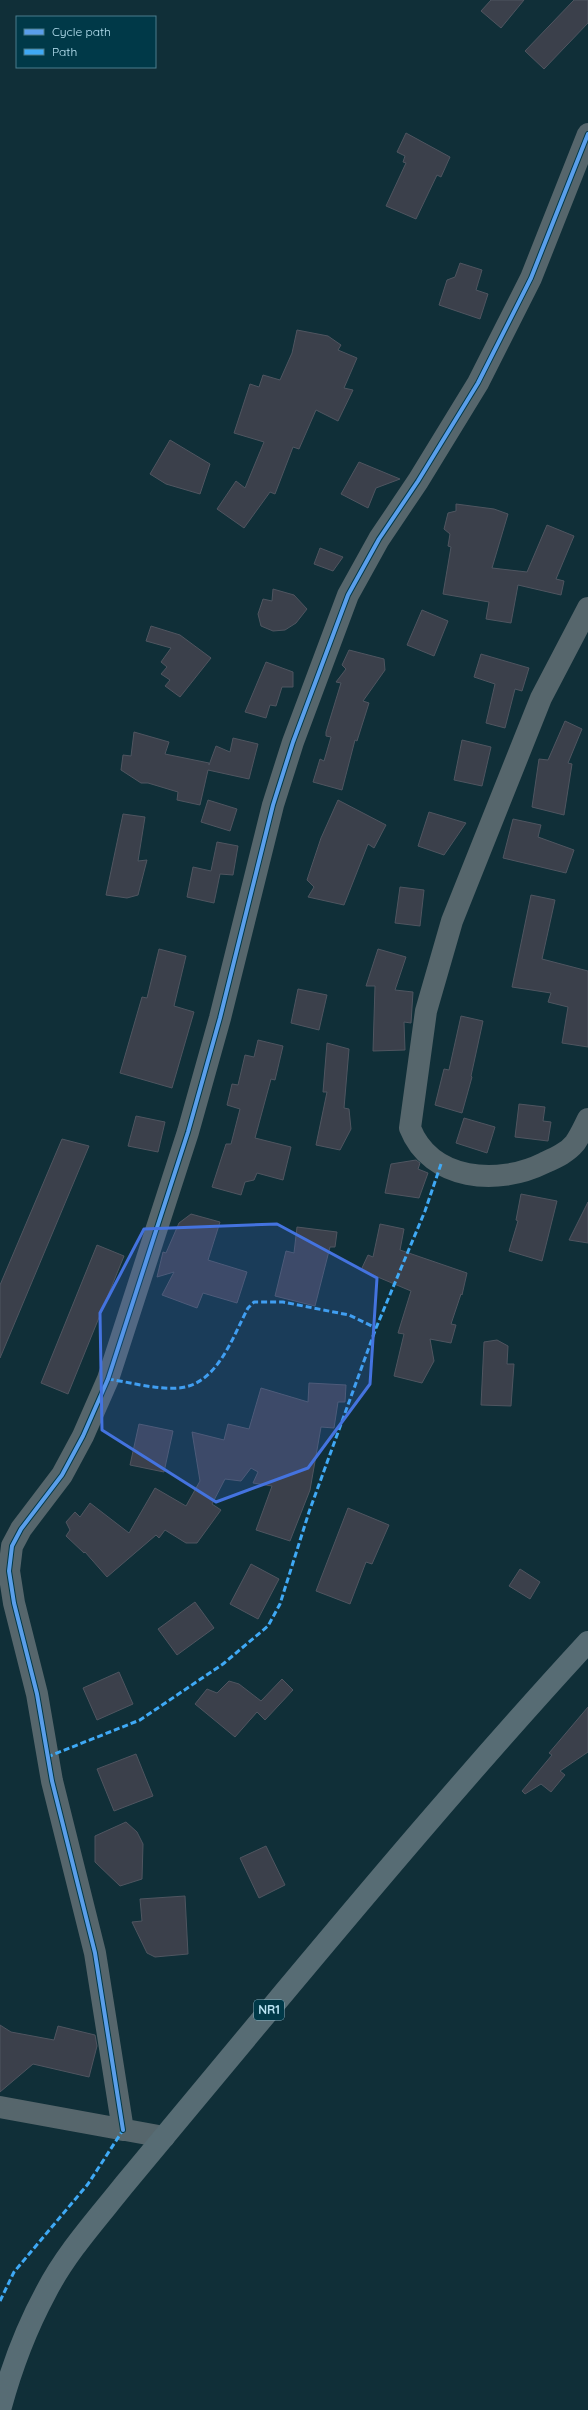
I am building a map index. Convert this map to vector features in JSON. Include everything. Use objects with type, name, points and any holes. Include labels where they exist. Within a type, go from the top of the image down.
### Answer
[{"type":"highway","name":"NR1","points":[[0,2410],[22,2344],[47,2290],[72,2252],[164,2137],[445,1802],[588,1642]]},
{"type":"street","points":[[123,2130],[95,1953],[52,1781],[37,1694],[14,1603],[6,1539],[21,1529],[62,1475],[83,1436],[108,1379],[188,1132],[220,1018],[273,805],[293,742],[348,595],[379,539],[418,481],[478,383],[532,278],[588,134]]},
{"type":"street","points":[[588,608],[540,698],[452,921],[426,1011],[410,1128],[415,1140],[428,1155],[441,1164],[473,1176],[496,1177],[516,1175],[561,1155],[574,1143],[588,1119]]},
{"type":"street","points":[[0,2107],[164,2137]]},
{"type":"highlighted area","points":[[277,1224],[377,1278],[370,1384],[308,1468],[216,1502],[102,1430],[100,1313],[144,1229]]},
{"type":"building","points":[[491,0],[524,0],[501,28],[481,11]]},
{"type":"building","points":[[574,0],[588,0],[588,23],[544,69],[525,51]]},
{"type":"building","points":[[406,133],[450,157],[441,177],[437,175],[416,219],[386,206],[406,163],[403,162],[405,156],[397,152]]},
{"type":"building","points":[[460,263],[482,270],[476,290],[488,294],[480,319],[439,305],[447,280],[455,277]]},
{"type":"building","points":[[297,330],[328,336],[341,345],[338,350],[357,358],[344,388],[353,390],[338,421],[316,410],[299,449],[293,447],[275,494],[270,492],[244,528],[217,509],[236,481],[245,488],[264,442],[234,433],[250,384],[259,387],[263,375],[280,380],[292,353]]},
{"type":"building","points":[[170,440],[210,464],[200,494],[166,484],[150,474]]},
{"type":"building","points":[[359,462],[400,479],[376,488],[368,508],[341,494]]},
{"type":"building","points":[[456,504],[494,509],[508,514],[492,568],[527,572],[547,525],[574,536],[556,579],[564,581],[561,595],[518,585],[511,623],[486,619],[489,602],[443,594],[451,547],[448,546],[450,534],[444,529],[448,513],[456,511]]},
{"type":"building","points":[[320,548],[343,557],[333,571],[314,564]]},
{"type":"building","points":[[273,589],[294,595],[307,609],[296,623],[285,630],[273,631],[261,626],[258,614],[263,599],[272,601]]},
{"type":"building","points":[[422,610],[448,621],[434,656],[407,645]]},
{"type":"building","points":[[151,626],[180,635],[211,658],[180,697],[165,686],[170,680],[161,674],[167,667],[161,662],[171,648],[146,641]]},
{"type":"building","points":[[349,650],[384,659],[385,670],[363,701],[369,703],[357,741],[355,740],[342,790],[313,782],[320,759],[324,761],[331,737],[326,736],[326,732],[341,683],[336,682],[346,669],[342,665]]},
{"type":"building","points":[[481,654],[529,668],[522,691],[515,689],[505,728],[486,723],[495,684],[474,677]]},
{"type":"building","points":[[266,662],[293,672],[293,687],[282,687],[276,706],[270,705],[266,718],[245,712]]},
{"type":"building","points":[[565,721],[582,729],[568,763],[572,764],[564,815],[532,807],[539,759],[548,760]]},
{"type":"building","points":[[134,732],[169,742],[165,754],[209,763],[209,765],[216,746],[230,752],[233,738],[258,744],[249,779],[208,770],[200,805],[177,800],[178,792],[148,783],[141,783],[121,770],[123,755],[131,756]]},
{"type":"building","points":[[462,740],[491,747],[482,786],[454,780]]},
{"type":"building","points":[[208,800],[237,809],[230,831],[201,822]]},
{"type":"building","points":[[338,800],[386,825],[374,848],[368,844],[344,905],[308,897],[314,887],[307,880],[321,838]]},
{"type":"building","points":[[429,812],[466,823],[444,855],[418,846]]},
{"type":"building","points":[[123,814],[145,817],[138,861],[147,860],[138,895],[127,898],[106,895]]},
{"type":"building","points":[[513,819],[541,825],[538,837],[574,850],[566,873],[503,858]]},
{"type":"building","points":[[217,842],[238,846],[233,875],[220,874],[214,903],[187,897],[193,867],[211,871]]},
{"type":"building","points":[[400,887],[424,890],[420,926],[395,923]]},
{"type":"building","points":[[531,895],[555,900],[542,959],[588,971],[588,1047],[562,1043],[568,1007],[548,1002],[551,993],[512,987]]},
{"type":"building","points":[[159,949],[186,956],[174,1006],[194,1012],[172,1088],[120,1073],[142,997],[147,998]]},
{"type":"building","points":[[378,949],[406,957],[395,990],[413,992],[411,1023],[404,1022],[405,1050],[373,1051],[375,986],[366,986]]},
{"type":"building","points":[[298,989],[327,995],[319,1030],[291,1023]]},
{"type":"building","points":[[461,1016],[483,1021],[472,1077],[462,1113],[435,1105],[444,1069],[449,1070]]},
{"type":"building","points":[[258,1040],[283,1046],[275,1080],[271,1079],[255,1138],[291,1147],[283,1180],[257,1173],[254,1180],[245,1182],[241,1195],[212,1187],[226,1144],[231,1144],[240,1109],[227,1105],[232,1084],[238,1085],[245,1055],[254,1057]]},
{"type":"building","points":[[327,1043],[349,1049],[344,1108],[349,1109],[351,1129],[340,1150],[316,1145],[327,1092],[323,1092]]},
{"type":"building","points":[[519,1104],[545,1107],[543,1121],[551,1122],[548,1141],[515,1137]]},
{"type":"building","points":[[136,1116],[165,1122],[158,1152],[128,1146]]},
{"type":"building","points":[[464,1118],[495,1127],[487,1153],[456,1143]]},
{"type":"building","points":[[62,1139],[89,1146],[0,1358],[0,1285]]},
{"type":"building","points":[[416,1160],[420,1163],[418,1169],[428,1173],[419,1198],[385,1193],[391,1164]]},
{"type":"building","points":[[521,1194],[557,1201],[542,1261],[509,1251],[518,1221],[516,1220]]},
{"type":"building","points":[[588,1202],[588,1243],[569,1240]]},
{"type":"building","points":[[191,1214],[220,1222],[208,1260],[247,1272],[237,1303],[203,1293],[197,1308],[162,1295],[174,1272],[157,1277],[163,1252],[166,1253],[179,1223]]},
{"type":"building","points":[[380,1224],[404,1229],[400,1250],[467,1273],[462,1295],[461,1294],[451,1324],[456,1325],[451,1343],[430,1339],[434,1361],[422,1383],[394,1376],[404,1334],[398,1333],[411,1291],[361,1270],[368,1255],[373,1257]]},
{"type":"building","points":[[297,1227],[337,1232],[335,1247],[330,1247],[315,1306],[275,1296],[286,1251],[294,1253]]},
{"type":"building","points":[[97,1245],[124,1256],[68,1394],[41,1383]]},
{"type":"building","points":[[497,1340],[508,1346],[507,1364],[514,1364],[511,1406],[481,1405],[484,1342]]},
{"type":"building","points":[[309,1383],[346,1385],[345,1402],[338,1402],[334,1428],[321,1427],[310,1490],[290,1541],[256,1530],[272,1486],[253,1483],[258,1472],[251,1468],[241,1481],[225,1479],[212,1504],[221,1510],[197,1543],[186,1543],[165,1530],[159,1538],[156,1535],[107,1577],[85,1552],[84,1553],[66,1536],[70,1530],[66,1522],[75,1512],[80,1517],[90,1503],[129,1533],[155,1488],[186,1506],[200,1481],[192,1432],[224,1440],[228,1424],[249,1429],[261,1388],[308,1402]]},
{"type":"building","points":[[139,1424],[173,1431],[164,1472],[130,1465]]},
{"type":"building","points":[[348,1508],[389,1525],[372,1564],[366,1562],[350,1604],[316,1591]]},
{"type":"building","points":[[251,1564],[279,1579],[258,1619],[230,1604]]},
{"type":"building","points":[[520,1569],[540,1582],[530,1599],[509,1586]]},
{"type":"building","points":[[195,1602],[214,1628],[177,1655],[158,1629]]},
{"type":"building","points":[[119,1672],[133,1704],[97,1720],[83,1688]]},
{"type":"building","points":[[282,1679],[293,1690],[265,1720],[257,1712],[235,1737],[195,1704],[207,1689],[217,1693],[229,1681],[239,1684],[261,1701]]},
{"type":"building","points":[[588,1707],[588,1752],[560,1771],[565,1775],[551,1792],[541,1784],[525,1794],[522,1791],[552,1755],[549,1753]]},
{"type":"building","points":[[136,1754],[153,1796],[114,1811],[97,1769]]},
{"type":"building","points":[[126,1822],[137,1832],[143,1844],[142,1879],[120,1886],[95,1862],[95,1836]]},
{"type":"building","points":[[266,1846],[285,1885],[259,1898],[240,1858]]},
{"type":"building","points":[[185,1896],[188,1954],[155,1957],[147,1953],[132,1922],[142,1921],[140,1899]]},
{"type":"building","points":[[0,2025],[11,2032],[54,2040],[58,2026],[95,2035],[97,2046],[89,2077],[33,2064],[0,2092]]},
{"type":"marked path","points":[[47,1757],[140,1720],[223,1664],[268,1626],[280,1604],[309,1512],[376,1328],[425,1211],[441,1164]]},
{"type":"marked path","points":[[108,1379],[161,1388],[178,1388],[192,1385],[203,1379],[222,1358],[248,1308],[254,1302],[283,1302],[349,1315],[376,1328]]},
{"type":"marked path","points":[[0,2301],[14,2272],[88,2184],[123,2130]]},
{"type":"cycle path","points":[[123,2130],[95,1953],[52,1781],[37,1694],[14,1603],[9,1571],[12,1546],[21,1529],[62,1475],[83,1436],[108,1379],[188,1132],[220,1018],[273,805],[293,742],[348,595],[379,539],[418,481],[478,383],[531,278],[588,134]]}]
